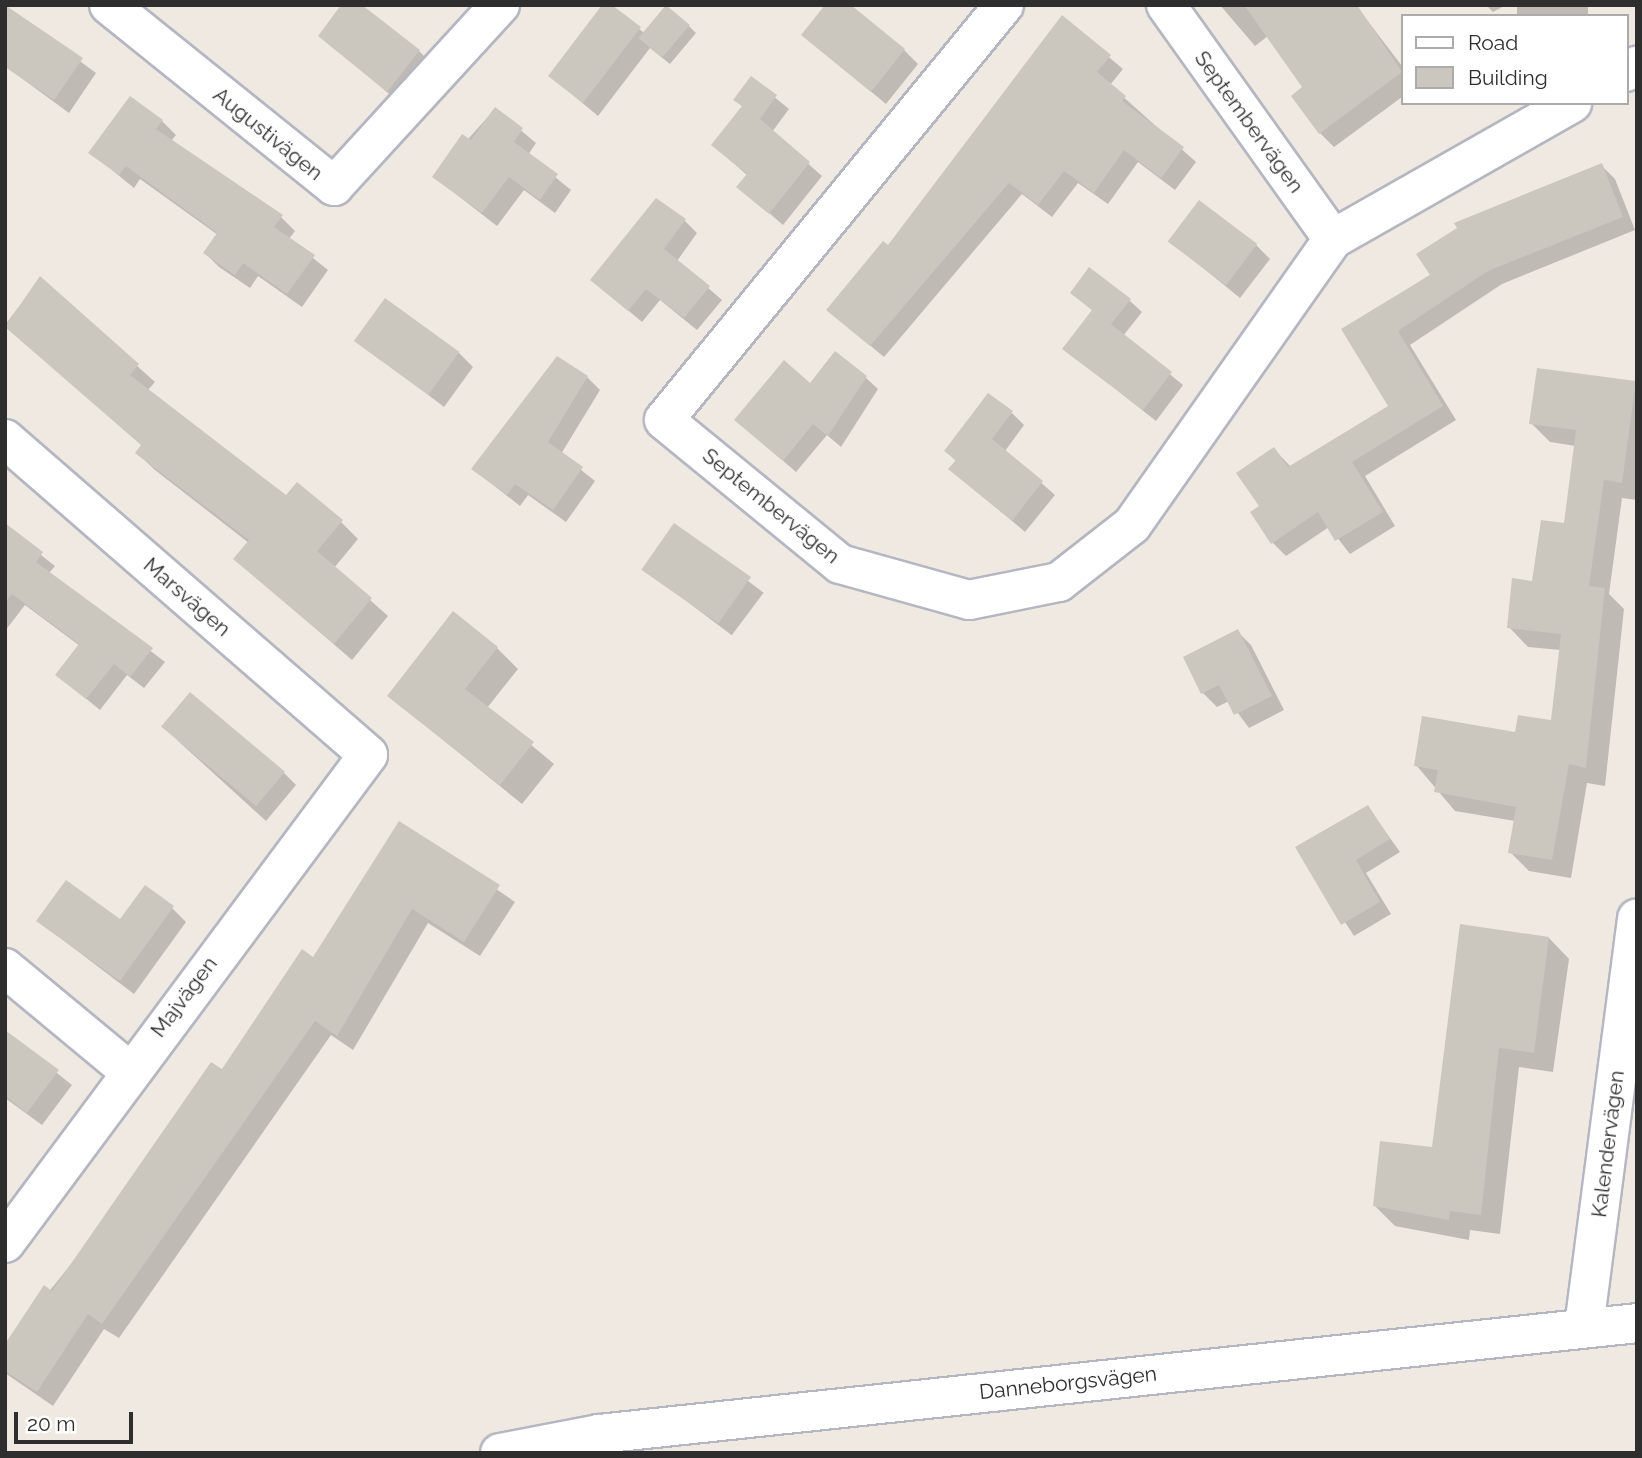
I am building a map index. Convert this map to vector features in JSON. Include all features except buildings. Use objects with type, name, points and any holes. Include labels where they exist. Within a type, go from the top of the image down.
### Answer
[{"type":"street","name":"Augustivägen","points":[[109,5],[334,186],[500,5]]},
{"type":"street","name":"Septembervägen","points":[[1004,5],[664,420],[840,564],[969,600],[1059,582],[1132,525],[1333,239],[1568,105]]},
{"type":"street","name":"Septembervägen","points":[[1166,5],[1333,239]]},
{"type":"street","name":"Marsvägen","points":[[5,439],[368,755]]},
{"type":"street","name":"Majvägen","points":[[5,1243],[128,1070],[368,755]]},
{"type":"street","name":"Kalendervägen","points":[[1584,1328],[1637,918]]},
{"type":"street","points":[[5,968],[128,1070]]},
{"type":"street","name":"Danneborgsvägen","points":[[500,1453],[599,1434],[1637,1323]]}]
